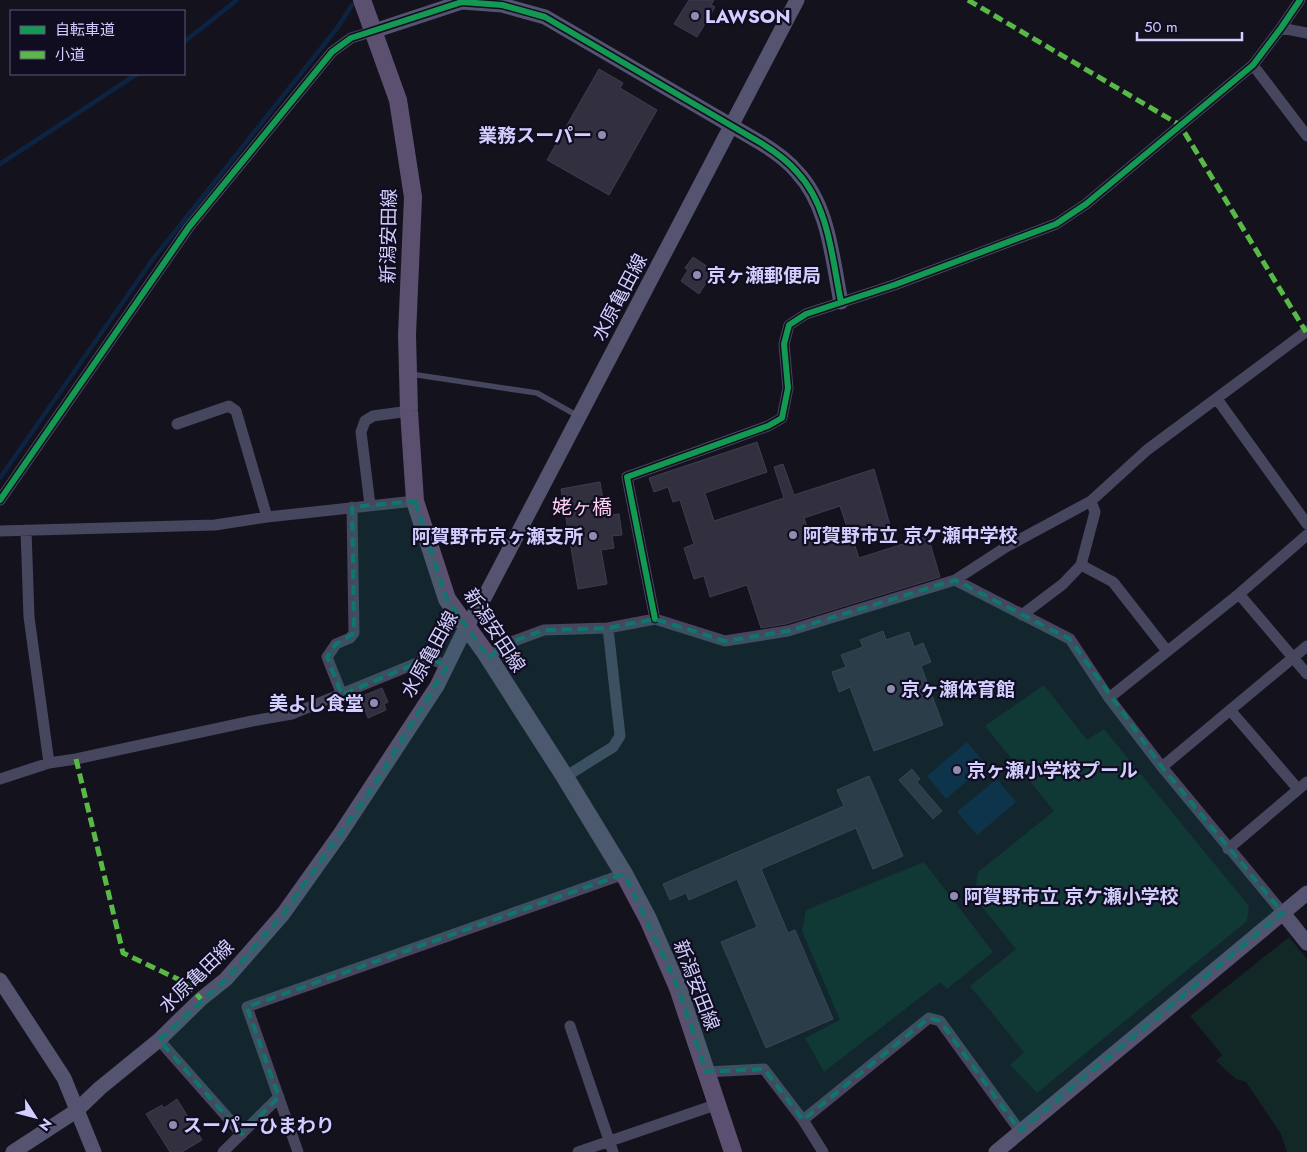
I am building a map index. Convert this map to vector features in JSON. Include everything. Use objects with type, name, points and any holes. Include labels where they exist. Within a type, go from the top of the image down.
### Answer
[{"type":"main road","name":"新潟安田線","points":[[362,0],[398,100],[413,197],[407,335],[409,411],[415,501],[447,599],[488,658],[565,777],[624,874],[648,919],[678,988],[733,1152]]},
{"type":"main road","name":"水原亀田線","points":[[13,1152],[76,1111],[100,1088],[159,1040],[201,999],[226,979],[283,914],[374,785],[437,686],[466,627],[483,600],[798,0]]},
{"type":"main road","points":[[374,31],[462,1],[502,5],[544,16],[761,143],[781,157],[797,172],[810,188],[819,206],[825,225],[841,302]]},
{"type":"main road","points":[[996,1152],[1307,893]]},
{"type":"main road","points":[[1283,913],[1307,943]]},
{"type":"main road","points":[[0,980],[64,1078],[94,1152]]},
{"type":"street","points":[[655,619],[627,477],[768,426],[782,418],[788,388],[784,344],[789,325],[806,314],[894,285],[1056,224],[1086,204],[1253,65],[1300,0]]},
{"type":"street","points":[[1281,28],[1307,33]]},
{"type":"street","points":[[0,500],[189,227],[332,52],[351,38],[374,31]]},
{"type":"street","points":[[1253,65],[1307,136]]},
{"type":"street","points":[[488,658],[503,645],[544,630],[608,628],[655,619],[725,641],[788,631],[955,580],[1006,547],[1091,501],[1148,450],[1307,331]]},
{"type":"street","points":[[1217,399],[1307,524]]},
{"type":"street","points":[[177,424],[229,406],[236,411],[267,517]]},
{"type":"street","points":[[370,505],[361,432],[366,421],[373,416],[409,411]]},
{"type":"street","points":[[0,531],[216,525],[267,517],[415,501]]},
{"type":"street","points":[[1022,615],[1063,584],[1081,565],[1095,512],[1091,501]]},
{"type":"street","points":[[342,695],[327,658],[336,644],[350,638],[354,633],[352,507]]},
{"type":"street","points":[[26,530],[29,617],[49,763]]},
{"type":"street","points":[[1109,698],[1239,594],[1307,535]]},
{"type":"street","points":[[1081,565],[1113,582],[1167,652]]},
{"type":"street","points":[[955,580],[1070,639],[1109,698],[1162,767],[1283,913]]},
{"type":"street","points":[[1239,594],[1307,674]]},
{"type":"street","points":[[565,777],[613,747],[620,736],[608,628]]},
{"type":"street","points":[[1162,767],[1307,646]]},
{"type":"street","points":[[0,778],[49,763],[292,714],[429,658],[447,666]]},
{"type":"street","points":[[1228,848],[1303,785],[1230,710]]},
{"type":"street","points":[[298,1152],[247,1007],[624,874]]},
{"type":"street","points":[[803,1120],[929,1018],[940,1021],[1020,1131]]},
{"type":"street","points":[[570,1026],[611,1147]]},
{"type":"street","points":[[159,1040],[242,1134]]},
{"type":"street","points":[[706,1072],[764,1069],[803,1120],[823,1152]]},
{"type":"street","points":[[223,1152],[278,1097]]},
{"type":"street","points":[[578,1152],[611,1147],[718,1104]]},
{"type":"lane","points":[[408,374],[537,393],[578,416]]},
{"type":"highlighted area","points":[[415,501],[447,599],[489,658],[503,645],[544,630],[608,628],[655,619],[725,641],[788,631],[955,580],[1070,639],[1162,767],[1283,913],[1020,1131],[940,1021],[929,1018],[803,1120],[764,1069],[706,1072],[678,988],[624,874],[247,1007],[279,1097],[242,1134],[159,1040],[226,979],[283,914],[374,785],[447,666],[429,658],[342,695],[327,657],[336,644],[354,633],[352,507]]},
{"type":"green space","points":[[1044,685],[1087,740],[1104,729],[1249,906],[1247,921],[1037,1093],[1010,1065],[1024,1052],[970,986],[1016,949],[974,897],[978,872],[1054,811],[985,726]]},
{"type":"green space","points":[[924,862],[993,952],[947,989],[940,982],[824,1072],[805,1038],[840,1020],[802,931],[806,910]]},
{"type":"green space","points":[[1289,937],[1307,959],[1307,1152],[1287,1152],[1281,1134],[1246,1082],[1236,1079],[1216,1061],[1222,1055],[1190,1016]]},
{"type":"water","name":"京ヶ瀬小学校プール","points":[[967,742],[986,765],[946,799],[927,776]]},
{"type":"water","points":[[997,779],[1016,802],[977,835],[957,812]]},
{"type":"building","name":"LAWSON","points":[[689,0],[714,0],[711,5],[715,7],[697,37],[674,24]]},
{"type":"building","name":"業務スーパー","points":[[599,69],[623,83],[620,88],[657,110],[609,195],[547,160]]},
{"type":"building","points":[[693,257],[714,271],[699,294],[681,281],[688,270],[685,268]]},
{"type":"building","points":[[757,442],[767,472],[705,493],[714,521],[784,498],[774,467],[783,464],[794,495],[874,469],[890,525],[852,537],[859,558],[928,536],[940,577],[786,624],[761,628],[747,585],[710,597],[704,576],[694,579],[684,548],[694,544],[680,500],[673,502],[668,487],[654,492],[649,478]],"holes":[[[840,506],[849,533],[813,545],[804,518]]]},
{"type":"building","name":"阿賀野市京ヶ瀬支所","points":[[600,482],[606,516],[619,514],[622,535],[612,536],[614,548],[601,550],[607,584],[578,589],[561,489]]},
{"type":"building","name":"京ヶ瀬体育館","points":[[883,631],[886,640],[909,632],[914,647],[923,643],[931,662],[921,666],[943,725],[874,751],[850,687],[839,692],[832,672],[846,667],[841,655],[863,647],[860,640]]},
{"type":"building","name":"美よし食堂","points":[[382,688],[388,702],[384,704],[386,710],[368,718],[360,697]]},
{"type":"building","points":[[912,769],[920,779],[917,782],[942,811],[933,819],[899,780]]},
{"type":"building","points":[[869,776],[903,856],[873,869],[856,828],[761,869],[788,933],[795,930],[833,1019],[766,1048],[721,942],[757,927],[737,879],[689,900],[686,893],[670,900],[663,884],[844,806],[837,790]]},
{"type":"building","name":"スーパーひまわり","points":[[177,1099],[202,1140],[182,1152],[170,1152],[146,1114],[162,1105],[164,1108]]},
{"type":"waterway","points":[[185,41],[237,0]]},
{"type":"waterway","points":[[0,478],[153,259],[338,27],[352,5]]},
{"type":"waterway","points":[[0,164],[135,75]]},
{"type":"marked path","points":[[968,0],[1180,125],[1306,332]]},
{"type":"marked path","points":[[76,759],[123,953],[186,983],[201,999]]},
{"type":"cycle path","points":[[655,619],[627,477],[768,426],[782,418],[788,388],[784,344],[789,325],[806,314],[894,285],[1056,224],[1086,204],[1253,65],[1300,0]]},
{"type":"cycle path","points":[[0,500],[189,227],[332,52],[351,38],[462,2],[502,5],[545,17],[761,143],[780,156],[797,172],[808,186],[823,216],[832,250],[841,302]]},
{"type":"place","name":"LAWSON","points":[[695,16]]},
{"type":"place","name":"業務スーパー","points":[[602,135]]},
{"type":"place","name":"京ヶ瀬郵便局","points":[[697,275]]},
{"type":"place","name":"阿賀野市立 京ケ瀬中学校","points":[[793,535]]},
{"type":"place","name":"阿賀野市京ヶ瀬支所","points":[[593,536]]},
{"type":"place","name":"京ヶ瀬体育館","points":[[891,689]]},
{"type":"place","name":"美よし食堂","points":[[374,703]]},
{"type":"place","name":"京ヶ瀬小学校プール","points":[[957,770]]},
{"type":"place","name":"阿賀野市立 京ケ瀬小学校","points":[[954,896]]},
{"type":"place","name":"スーパーひまわり","points":[[173,1125]]},
{"type":"district","name":"姥ヶ橋","points":[[582,507]]}]
